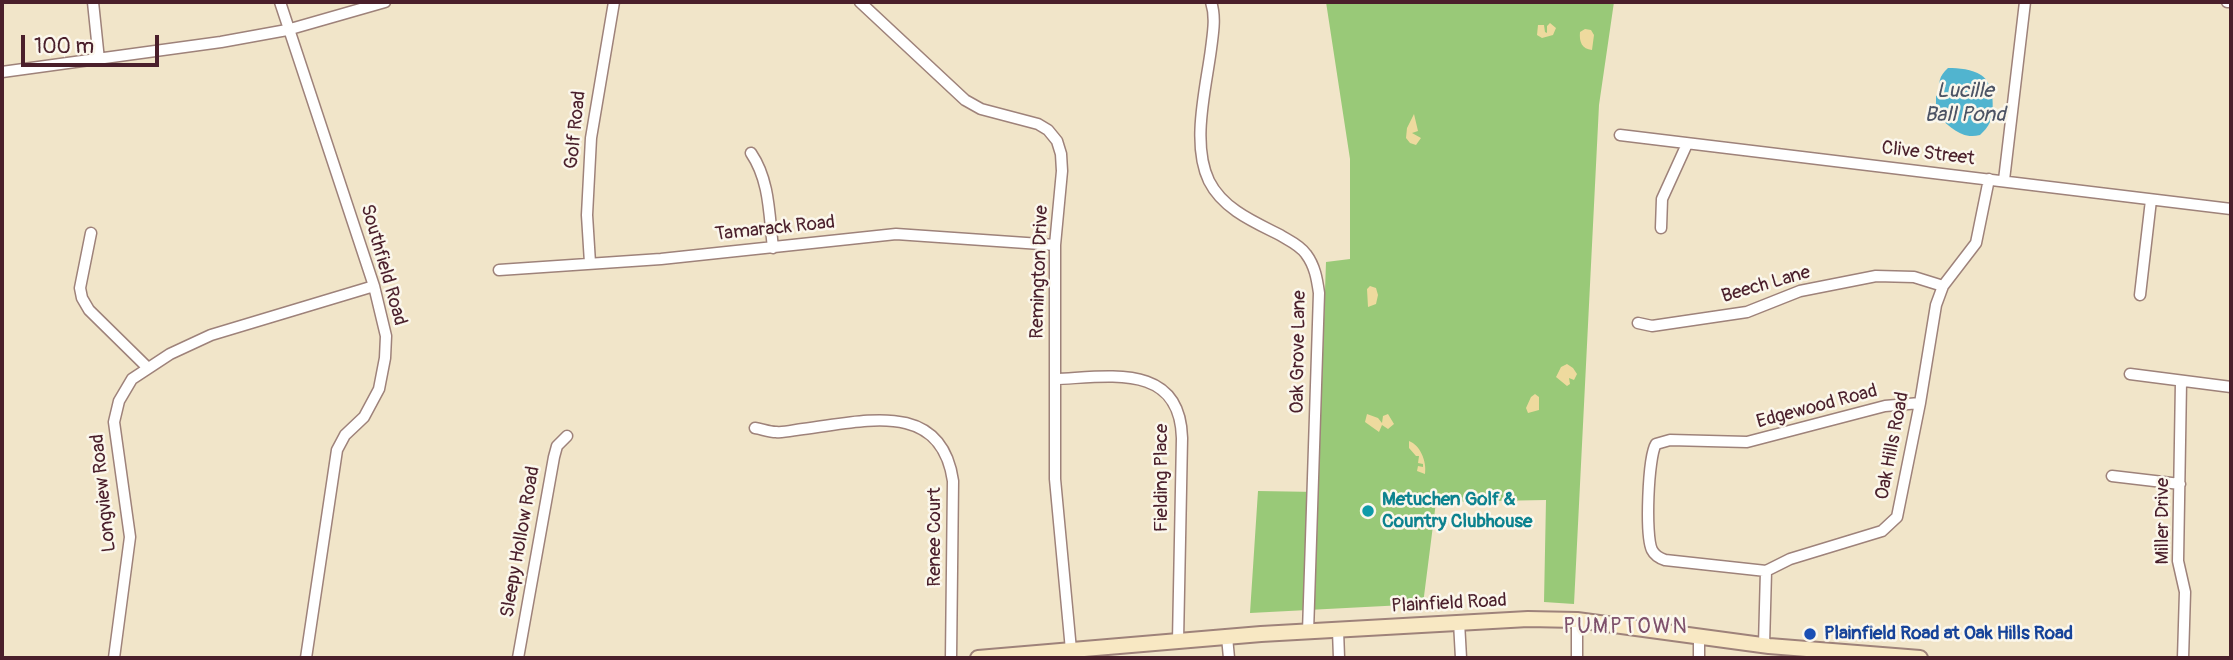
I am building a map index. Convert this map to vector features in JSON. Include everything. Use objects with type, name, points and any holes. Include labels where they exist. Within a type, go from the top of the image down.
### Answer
[{"type":"street","points":[[93,2],[99,60]]},
{"type":"street","name":"Southfield Road","points":[[280,2],[287,30],[374,286],[386,336],[379,389],[364,417],[345,435],[337,450],[306,658]]},
{"type":"street","points":[[2,72],[99,60],[287,30],[385,2]]},
{"type":"street","name":"Golf Road","points":[[590,263],[587,215],[591,138],[614,2]]},
{"type":"street","name":"Remington Drive","points":[[860,2],[965,100],[981,109],[1038,124],[1048,130],[1057,141],[1062,171],[1055,245],[1055,479],[1071,650]]},
{"type":"street","name":"Oak Grove Lane","points":[[1211,2],[1214,20],[1201,132],[1204,168],[1224,202],[1305,252],[1317,275],[1319,293],[1308,632]]},
{"type":"street","points":[[2004,180],[2025,2]]},
{"type":"street","name":"Clive Street","points":[[1620,135],[2231,209]]},
{"type":"street","points":[[1661,228],[1662,199],[1687,144]]},
{"type":"street","points":[[751,153],[761,168],[765,181],[774,248]]},
{"type":"street","name":"Oak Hills Road","points":[[1766,571],[1790,559],[1872,535],[1891,525],[1897,517],[1936,305],[1944,286],[1976,243],[1989,179]]},
{"type":"street","points":[[2140,295],[2151,200]]},
{"type":"street","points":[[91,233],[81,278],[82,298],[89,310],[148,368]]},
{"type":"street","name":"Tamarack Road","points":[[499,270],[774,248],[896,234],[1055,245]]},
{"type":"street","name":"Beech Lane","points":[[1638,323],[1652,326],[1747,312],[1800,291],[1876,276],[1914,277],[1944,286]]},
{"type":"street","name":"Longview Road","points":[[114,658],[130,537],[114,422],[119,401],[132,379],[170,354],[211,335],[374,286]]},
{"type":"street","points":[[2130,374],[2231,387]]},
{"type":"street","name":"Fielding Place","points":[[1055,379],[1142,379],[1155,384],[1167,394],[1180,413],[1182,438],[1178,641]]},
{"type":"street","name":"Miller Drive","points":[[2181,382],[2178,561],[2185,592],[2183,658]]},
{"type":"street","name":"Edgewood Road","points":[[1766,571],[1665,561],[1656,555],[1651,545],[1649,526],[1650,462],[1656,444],[1670,440],[1747,442],[1885,406],[1920,403]]},
{"type":"street","name":"Renee Court","points":[[755,428],[777,432],[896,420],[930,434],[942,445],[953,481],[951,658]]},
{"type":"street","name":"Sleepy Hollow Road","points":[[518,658],[554,457],[557,446],[567,436]]},
{"type":"street","points":[[2112,476],[2180,484]]},
{"type":"street","points":[[1764,645],[1766,571]]},
{"type":"street","name":"Plainfield Road","points":[[978,658],[1227,637],[1528,619],[1577,621],[1699,636],[1804,653],[1920,658]]},
{"type":"street","points":[[1577,621],[1577,658]]},
{"type":"street","points":[[1459,622],[1461,658]]},
{"type":"street","points":[[1338,630],[1339,658]]},
{"type":"street","points":[[1699,636],[1699,658]]},
{"type":"street","points":[[1227,637],[1229,658]]},
{"type":"green space","points":[[1326,2],[1614,2],[1599,105],[1574,604],[1544,602],[1546,500],[1436,502],[1423,604],[1250,613],[1258,491],[1318,492],[1326,262],[1350,259],[1350,159]]},
{"type":"sand","points":[[1550,23],[1556,28],[1553,35],[1542,38],[1537,35],[1538,25],[1544,25],[1547,33]]},
{"type":"sand","points":[[1591,30],[1594,35],[1592,50],[1584,47],[1581,42],[1580,32]]},
{"type":"sand","points":[[1414,114],[1418,131],[1412,133],[1421,138],[1416,145],[1406,138],[1407,128]]},
{"type":"sand","points":[[1370,286],[1376,288],[1378,295],[1376,304],[1368,307],[1367,289]]},
{"type":"sand","points":[[1567,364],[1577,374],[1574,380],[1569,378],[1570,384],[1567,386],[1556,377],[1561,367]]},
{"type":"sand","points":[[1535,394],[1539,397],[1539,410],[1528,413],[1526,408]]},
{"type":"sand","points":[[1367,414],[1378,418],[1382,423],[1383,416],[1388,414],[1394,424],[1388,429],[1382,425],[1379,432],[1365,422]]},
{"type":"sand","points":[[1409,441],[1422,454],[1425,474],[1417,471],[1418,466],[1423,467],[1423,464],[1418,463],[1419,456],[1409,448]]},
{"type":"water","name":"Lucille Ball Pond","points":[[1948,68],[1974,71],[1989,84],[1993,104],[1992,117],[1980,135],[1961,134],[1936,115],[1936,96],[1940,94],[1940,80]]},
{"type":"place","name":"Metuchen Golf & Country Clubhouse","points":[[1368,511]]},
{"type":"place","name":"Plainfield Road at Oak Hills Road","points":[[1810,634]]},
{"type":"district","name":"PUMPTOWN","points":[[1626,628]]}]
